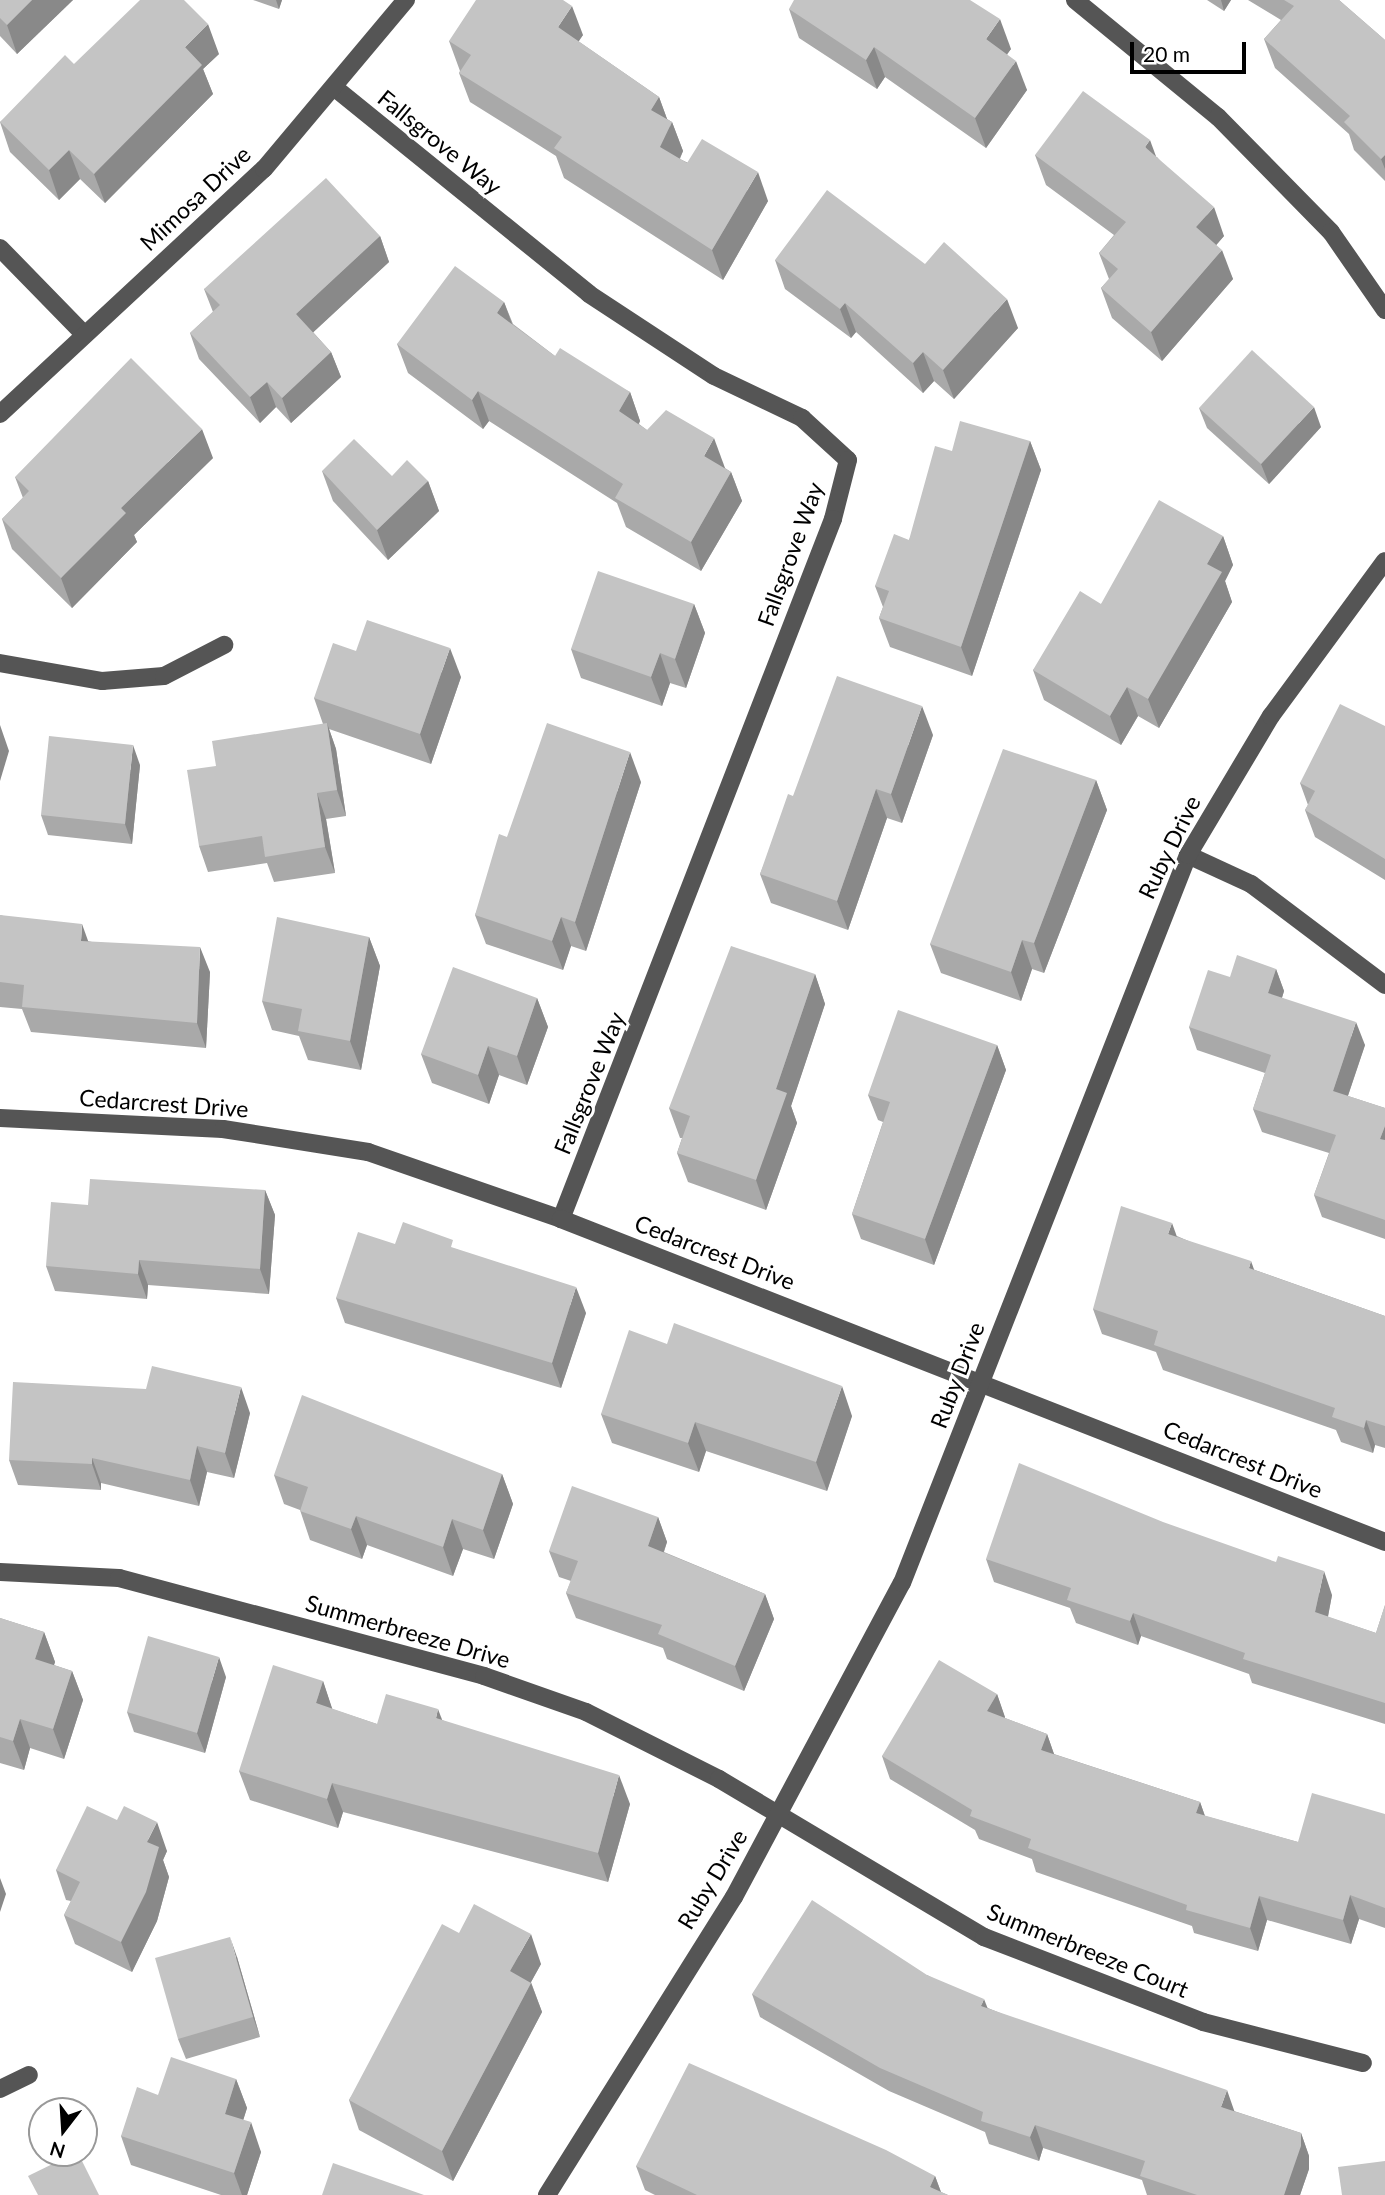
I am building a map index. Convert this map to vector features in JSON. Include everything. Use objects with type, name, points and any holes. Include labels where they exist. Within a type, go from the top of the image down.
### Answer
[{"type":"street","name":"Mimosa Drive","points":[[0,414],[83,333],[264,169],[335,88],[406,0]]},
{"type":"street","points":[[1075,0],[1228,127],[1331,232],[1385,310]]},
{"type":"street","name":"Fallsgrove Way","points":[[335,88],[589,294],[714,376],[803,418],[848,460],[833,519],[561,1219]]},
{"type":"street","points":[[0,248],[83,333]]},
{"type":"street","name":"Ruby Drive","points":[[547,2195],[779,1814],[902,1583],[1188,855],[1271,716],[1385,561]]},
{"type":"street","points":[[0,663],[102,681],[164,676],[224,645]]},
{"type":"street","points":[[1188,855],[1251,884],[1385,985]]},
{"type":"street","name":"Cedarcrest Drive","points":[[0,1118],[302,1138],[368,1152],[561,1219],[1385,1542]]},
{"type":"street","name":"Summerbreeze Drive","points":[[0,1572],[119,1578],[484,1676],[586,1712],[779,1814]]},
{"type":"street","name":"Summerbreeze Court","points":[[779,1814],[1022,1953],[1203,2022],[1363,2063]]},
{"type":"street","points":[[0,2089],[29,2075]]},
{"type":"building","points":[[0,0],[32,0],[7,25],[0,18]]},
{"type":"building","points":[[140,0],[184,0],[208,24],[185,47],[202,65],[94,174],[69,150],[49,170],[0,122],[65,55],[74,64]]},
{"type":"building","points":[[476,0],[563,0],[572,6],[558,27],[659,97],[651,110],[672,122],[660,147],[687,163],[702,139],[758,172],[712,250],[554,148],[562,137],[459,73],[471,55],[449,41]]},
{"type":"building","points":[[794,0],[970,0],[1000,19],[986,39],[1016,61],[975,118],[874,47],[866,60],[789,9]]},
{"type":"building","points":[[1284,0],[1339,0],[1385,40],[1385,155],[1381,159],[1344,122],[1350,116],[1264,39],[1294,6]]},
{"type":"building","points":[[1083,91],[1150,140],[1145,147],[1214,207],[1196,227],[1222,250],[1151,332],[1101,288],[1118,269],[1099,253],[1126,222],[1035,155]]},
{"type":"building","points":[[326,178],[380,236],[296,314],[331,352],[282,398],[267,382],[250,397],[190,333],[220,305],[204,289]]},
{"type":"building","points":[[827,190],[925,264],[944,242],[1007,299],[943,370],[923,352],[913,363],[845,303],[840,309],[775,260]]},
{"type":"building","points":[[455,266],[504,302],[497,313],[555,356],[560,348],[630,392],[619,411],[647,430],[666,410],[714,438],[704,456],[731,472],[691,542],[615,498],[623,484],[478,391],[472,400],[397,344]]},
{"type":"building","points":[[1252,350],[1314,407],[1261,464],[1199,408]]},
{"type":"building","points":[[131,358],[202,429],[121,508],[126,513],[61,578],[2,519],[29,491],[15,477]]},
{"type":"building","points":[[960,421],[1030,441],[961,647],[879,618],[889,591],[875,586],[894,534],[909,540],[935,446],[952,451]]},
{"type":"building","points":[[354,439],[392,476],[407,460],[428,481],[377,530],[322,471]]},
{"type":"building","points":[[1159,500],[1223,536],[1207,564],[1222,572],[1148,699],[1127,687],[1110,716],[1033,670],[1080,591],[1101,604]]},
{"type":"building","points":[[598,571],[694,604],[675,659],[660,653],[651,677],[571,649]]},
{"type":"building","points":[[367,620],[450,648],[420,734],[314,698],[333,643],[356,651]]},
{"type":"building","points":[[837,676],[922,706],[891,794],[876,789],[837,901],[760,874],[788,794],[793,796]]},
{"type":"building","points":[[1340,704],[1385,726],[1385,859],[1305,810],[1315,791],[1300,783]]},
{"type":"building","points":[[327,723],[337,790],[317,793],[325,847],[265,857],[262,836],[199,846],[187,770],[216,766],[212,741]]},
{"type":"building","points":[[547,723],[630,752],[575,922],[561,917],[552,941],[475,915],[499,834],[507,837]]},
{"type":"building","points":[[49,736],[133,745],[125,824],[41,815]]},
{"type":"building","points":[[1003,749],[1096,780],[1034,943],[1022,940],[1011,972],[930,944]]},
{"type":"building","points":[[0,915],[82,924],[81,941],[200,947],[197,1023],[22,1007],[24,985],[0,982]]},
{"type":"building","points":[[277,917],[369,937],[350,1041],[298,1031],[302,1009],[262,1001]]},
{"type":"building","points":[[731,946],[815,974],[776,1089],[787,1093],[756,1180],[677,1153],[690,1116],[669,1108]]},
{"type":"building","points":[[1237,955],[1276,969],[1268,993],[1356,1022],[1333,1091],[1385,1108],[1385,1126],[1380,1139],[1385,1140],[1385,1220],[1314,1195],[1336,1135],[1253,1109],[1271,1055],[1189,1027],[1208,970],[1230,977]]},
{"type":"building","points":[[453,967],[537,998],[517,1056],[488,1046],[478,1075],[421,1054]]},
{"type":"building","points":[[898,1010],[997,1045],[925,1239],[852,1214],[890,1102],[868,1095]]},
{"type":"building","points":[[90,1179],[265,1190],[260,1269],[139,1260],[138,1274],[46,1266],[51,1202],[88,1205]]},
{"type":"building","points":[[1121,1206],[1172,1223],[1168,1234],[1251,1261],[1249,1268],[1385,1316],[1385,1426],[1366,1420],[1364,1428],[1332,1417],[1335,1408],[1154,1345],[1158,1331],[1093,1309]]},
{"type":"building","points":[[403,1222],[453,1240],[451,1247],[576,1287],[552,1363],[336,1298],[358,1232],[395,1244]]},
{"type":"building","points":[[674,1323],[842,1386],[816,1462],[695,1422],[688,1443],[601,1414],[629,1330],[667,1344]]},
{"type":"building","points":[[152,1366],[241,1387],[225,1453],[197,1446],[190,1480],[92,1458],[92,1464],[9,1460],[13,1382],[146,1389]]},
{"type":"building","points":[[302,1395],[502,1474],[483,1530],[452,1519],[443,1547],[356,1516],[351,1529],[300,1511],[308,1487],[274,1475]]},
{"type":"building","points":[[1019,1463],[1163,1522],[1276,1562],[1278,1556],[1324,1571],[1315,1612],[1376,1633],[1385,1605],[1385,1703],[1243,1659],[1245,1653],[1133,1613],[1130,1621],[1067,1600],[1071,1588],[986,1559]]},
{"type":"building","points":[[572,1486],[658,1517],[648,1546],[765,1594],[735,1666],[658,1634],[662,1625],[566,1593],[578,1561],[549,1551]]},
{"type":"building","points":[[0,1618],[44,1632],[35,1659],[72,1671],[53,1729],[20,1719],[13,1741],[0,1737]]},
{"type":"building","points":[[148,1636],[219,1657],[197,1733],[127,1712]]},
{"type":"building","points":[[939,1660],[997,1694],[987,1711],[1047,1734],[1041,1750],[1200,1802],[1196,1813],[1298,1842],[1312,1793],[1385,1814],[1385,1908],[1350,1895],[1343,1920],[1259,1896],[1250,1928],[1186,1910],[1187,1905],[1028,1848],[1031,1839],[970,1816],[972,1810],[882,1756]]},
{"type":"building","points":[[273,1665],[323,1681],[316,1703],[377,1724],[386,1694],[438,1709],[436,1718],[619,1775],[598,1853],[332,1783],[327,1799],[239,1771]]},
{"type":"building","points":[[87,1806],[117,1820],[124,1806],[157,1822],[147,1842],[159,1847],[146,1892],[121,1942],[64,1915],[80,1882],[56,1870]]},
{"type":"building","points":[[812,1900],[927,1975],[984,1999],[981,2006],[1227,2090],[1221,2107],[1301,2133],[1301,2146],[1284,2195],[1197,2195],[1140,2176],[1145,2161],[1035,2125],[1030,2137],[981,2121],[983,2112],[880,2068],[752,1994]]},
{"type":"building","points":[[474,1904],[531,1934],[510,1971],[531,1983],[442,2151],[349,2100],[442,1924],[459,1933]]},
{"type":"building","points":[[230,1937],[253,2017],[178,2039],[155,1958]]},
{"type":"building","points":[[171,2057],[236,2079],[225,2114],[251,2122],[234,2173],[121,2136],[137,2087],[158,2095]]},
{"type":"building","points":[[689,2063],[886,2150],[935,2176],[930,2187],[948,2195],[697,2195],[636,2166]]},
{"type":"building","points":[[1385,2161],[1385,2195],[1342,2195],[1338,2167]]},
{"type":"building","points":[[333,2163],[424,2195],[322,2195]]},
{"type":"building","points":[[46,2167],[85,2167],[99,2195],[38,2195],[28,2176]]}]
